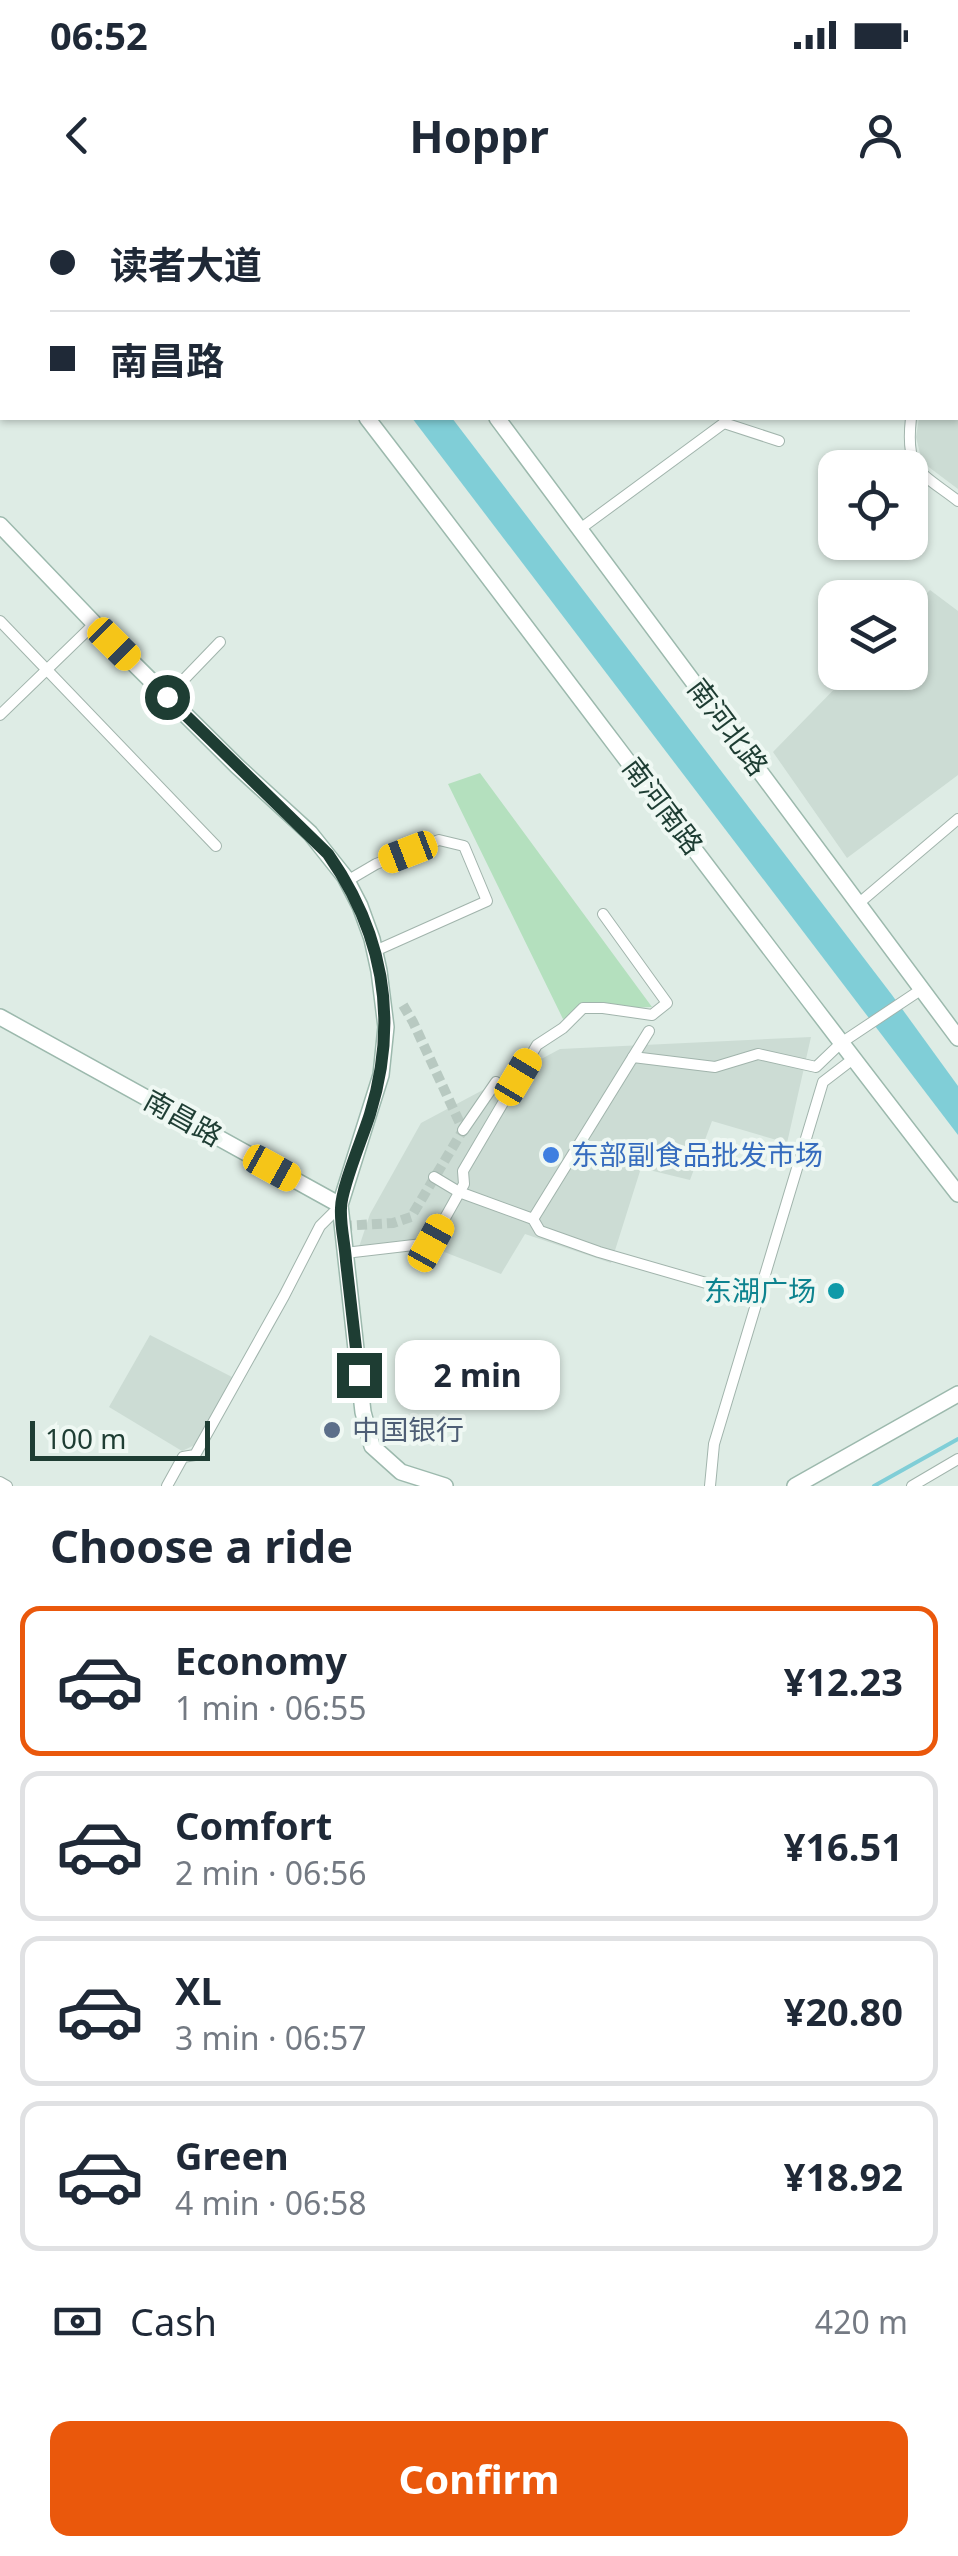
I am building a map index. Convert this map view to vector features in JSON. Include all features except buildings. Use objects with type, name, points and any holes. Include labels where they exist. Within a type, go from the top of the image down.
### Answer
[{"type":"street","name":"南河南路","points":[[369,420],[958,1194]]},
{"type":"street","name":"南河北路","points":[[498,420],[958,1038]]},
{"type":"street","points":[[912,420],[910,456],[916,468],[958,501]]},
{"type":"street","points":[[580,529],[724,424],[779,441]]},
{"type":"street","points":[[0,525],[167,697],[310,833],[360,906],[380,971],[386,1027],[371,1110],[340,1205],[363,1412],[372,1446],[401,1472],[445,1486]]},
{"type":"street","points":[[0,621],[216,846]]},
{"type":"street","points":[[0,714],[94,624]]},
{"type":"street","points":[[167,697],[220,642]]},
{"type":"street","points":[[858,904],[958,819]]},
{"type":"street","points":[[346,881],[376,864],[439,840],[464,846],[488,901],[374,950]]},
{"type":"street","points":[[346,1253],[431,1243],[464,1184],[463,1171],[537,1046],[583,1008],[652,1016],[667,1003],[603,914]]},
{"type":"street","points":[[633,1057],[715,1067],[758,1054],[816,1068],[841,1043],[922,988]]},
{"type":"street","name":"南昌路","points":[[0,1018],[340,1205]]},
{"type":"street","points":[[533,1219],[649,1031]]},
{"type":"street","points":[[710,1486],[714,1444],[823,1082],[853,1060]]},
{"type":"street","points":[[463,1130],[496,1082]]},
{"type":"street","points":[[434,1177],[459,1192],[533,1219],[540,1231],[598,1252],[758,1298]]},
{"type":"street","points":[[167,1486],[183,1457],[195,1455],[320,1226],[340,1205]]},
{"type":"street","points":[[795,1486],[958,1394]]},
{"type":"street","points":[[912,1486],[958,1459]]},
{"type":"street","points":[[0,1482],[7,1486]]},
{"type":"shaded area","points":[[919,420],[958,420],[958,489],[928,466],[928,450],[919,450]]},
{"type":"shaded area","points":[[928,592],[958,611],[958,775],[847,858],[773,752],[833,690],[928,690]]},
{"type":"shaded area","name":"东部副食品批发市场","points":[[811,1037],[787,1143],[712,1121],[690,1180],[641,1168],[611,1263],[525,1234],[501,1274],[434,1248],[356,1256],[370,1214],[421,1123],[560,1049]]},
{"type":"shaded area","points":[[150,1335],[234,1378],[197,1444],[182,1451],[109,1407]]},
{"type":"green space","points":[[480,773],[652,1007],[587,1010],[563,1019],[448,784]]},
{"type":"water","points":[[414,420],[454,420],[892,995],[958,1086],[958,1135]]},
{"type":"waterway","points":[[874,1486],[958,1439]]},
{"type":"tunnel","points":[[342,1226],[393,1223],[411,1217],[463,1130],[403,1005]]},
{"type":"place","name":"东部副食品批发市场","points":[[551,1155]]},
{"type":"place","name":"东湖广场","points":[[836,1291]]},
{"type":"place","name":"中国银行","points":[[332,1430]]},
{"type":"route","points":[[167,697],[328,854],[345,877],[372,939],[384,1000],[384,1049],[371,1110],[340,1205],[359,1375]]}]
